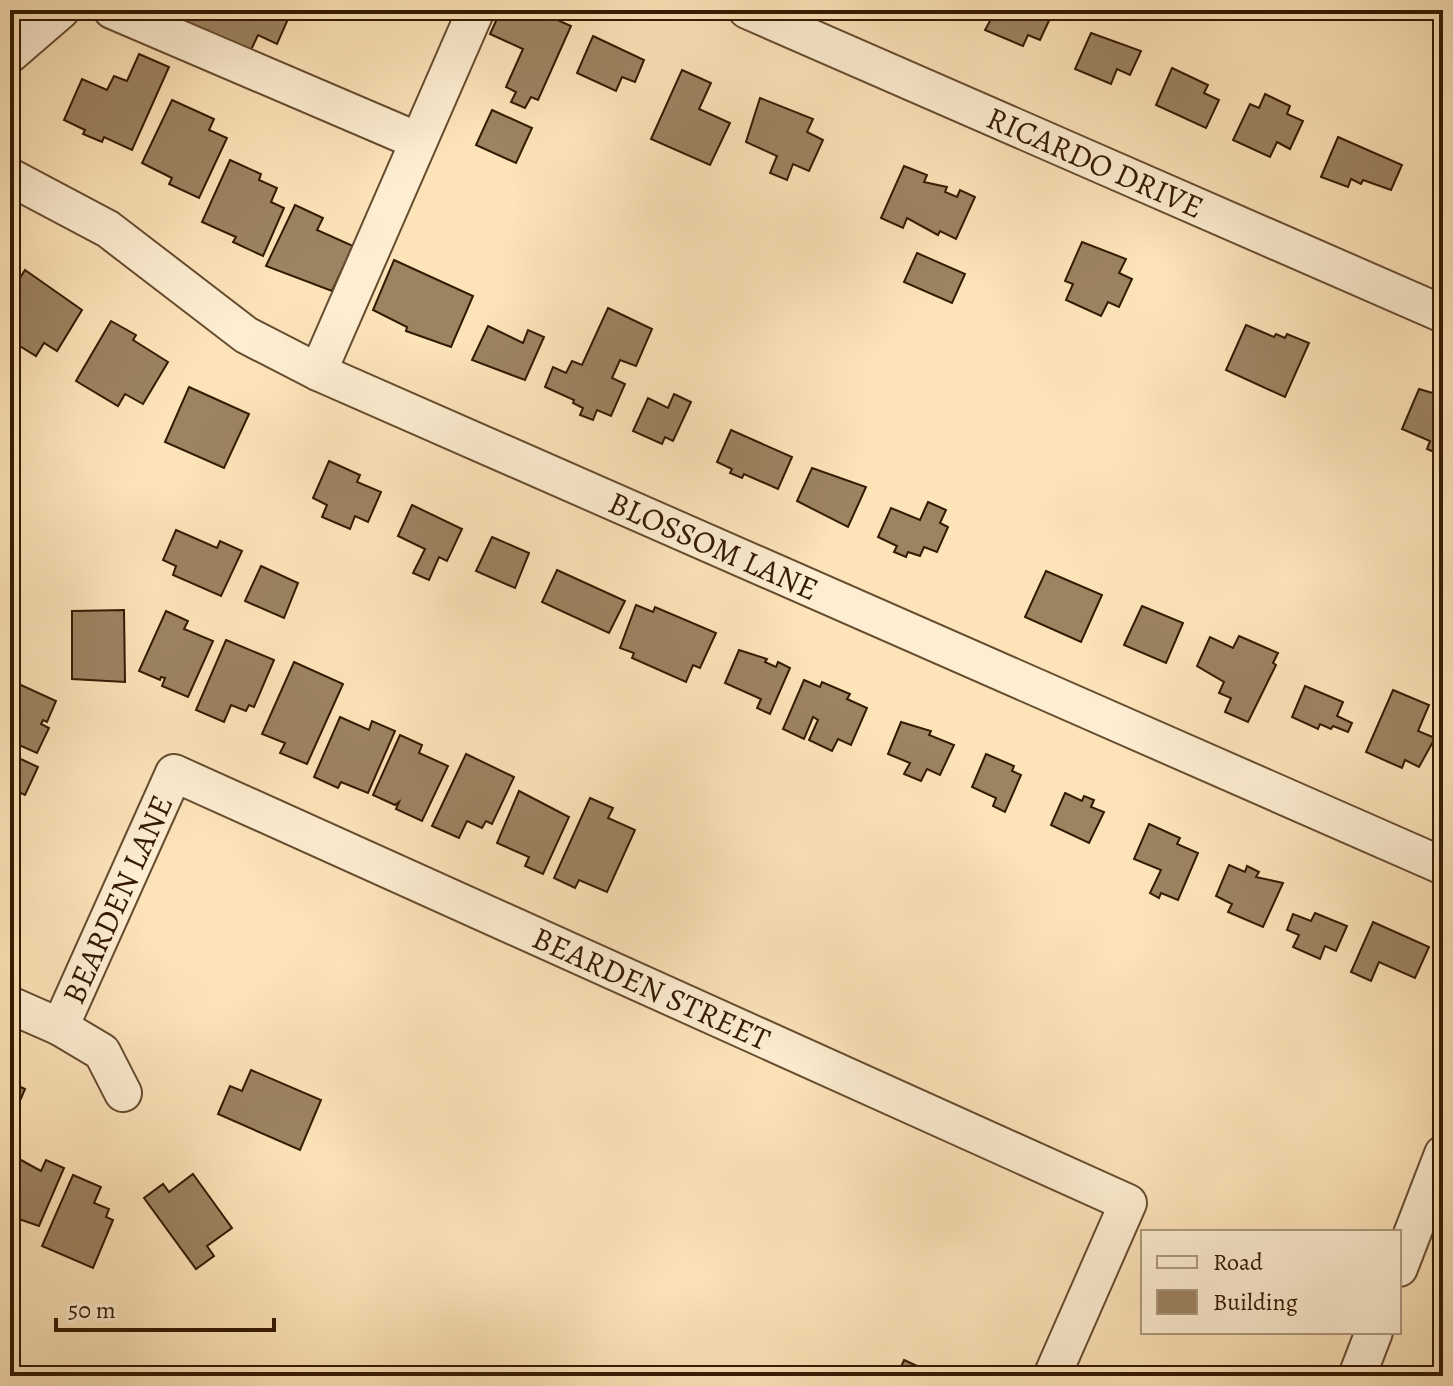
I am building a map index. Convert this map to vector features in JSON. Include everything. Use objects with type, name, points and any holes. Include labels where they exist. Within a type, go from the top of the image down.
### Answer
[{"type":"street","points":[[10,54],[61,10]]},
{"type":"street","points":[[112,10],[418,141]]},
{"type":"street","points":[[318,372],[476,10]]},
{"type":"street","name":"RICARDO DRIVE","points":[[747,10],[1443,314]]},
{"type":"street","name":"BLOSSOM LANE","points":[[10,177],[108,229],[246,335],[318,372],[1443,866]]},
{"type":"street","name":"BEARDEN LANE","points":[[60,1027],[174,773]]},
{"type":"street","name":"BEARDEN STREET","points":[[174,773],[1128,1203],[1052,1376]]},
{"type":"street","name":"BEARDEN LANE","points":[[10,1005],[60,1027],[102,1052],[123,1093]]},
{"type":"street","points":[[1401,1263],[1443,1154]]},
{"type":"street","points":[[1357,1376],[1373,1334]]},
{"type":"building","points":[[176,10],[292,10],[277,44],[258,35],[251,50],[173,16]]},
{"type":"building","points":[[501,10],[556,10],[553,18],[571,26],[538,100],[531,97],[525,108],[511,102],[516,92],[506,87],[523,49],[490,34]]},
{"type":"building","points":[[996,10],[1054,10],[1040,40],[1028,35],[1023,46],[985,30]]},
{"type":"building","points":[[1091,33],[1141,51],[1130,75],[1117,69],[1111,84],[1075,69]]},
{"type":"building","points":[[593,36],[644,60],[635,82],[622,77],[616,91],[577,73]]},
{"type":"building","points":[[139,54],[169,67],[132,150],[104,137],[102,142],[83,134],[85,130],[64,120],[82,79],[107,90],[114,76],[127,81]]},
{"type":"building","points":[[1172,68],[1208,85],[1204,93],[1219,100],[1206,128],[1156,105]]},
{"type":"building","points":[[682,70],[711,83],[699,109],[730,123],[710,165],[651,139]]},
{"type":"building","points":[[1265,94],[1290,106],[1287,114],[1303,121],[1290,149],[1277,142],[1270,157],[1233,140],[1250,104],[1259,108]]},
{"type":"building","points":[[760,98],[813,119],[807,132],[823,140],[809,171],[793,164],[787,180],[770,173],[777,156],[746,142]]},
{"type":"building","points":[[172,100],[214,119],[209,130],[227,138],[199,198],[169,184],[172,178],[142,163]]},
{"type":"building","points":[[492,110],[532,128],[516,163],[476,145]]},
{"type":"building","points":[[1338,137],[1402,165],[1391,190],[1351,179],[1348,187],[1321,177]]},
{"type":"building","points":[[230,160],[261,174],[259,180],[277,188],[271,202],[284,208],[263,256],[233,242],[236,237],[202,222]]},
{"type":"building","points":[[904,166],[927,175],[924,182],[947,187],[945,192],[957,197],[960,190],[975,197],[956,239],[940,231],[938,235],[907,218],[903,228],[881,218]]},
{"type":"building","points":[[295,205],[323,218],[317,230],[353,246],[332,291],[266,266]]},
{"type":"building","points":[[1082,242],[1126,259],[1119,273],[1132,279],[1119,307],[1108,302],[1101,316],[1066,300],[1073,284],[1065,281]]},
{"type":"building","points":[[917,253],[965,274],[952,303],[904,282]]},
{"type":"building","points":[[394,260],[473,296],[451,347],[406,331],[407,327],[373,310]]},
{"type":"building","points":[[25,270],[82,310],[57,351],[44,343],[36,356],[10,340],[10,294]]},
{"type":"building","points":[[608,308],[652,329],[636,366],[620,360],[612,378],[625,384],[611,416],[597,410],[593,420],[580,415],[583,408],[573,403],[574,400],[545,387],[553,367],[566,373],[572,361],[582,365]]},
{"type":"building","points":[[111,321],[136,335],[133,340],[168,362],[143,404],[125,394],[118,406],[76,381]]},
{"type":"building","points":[[1246,325],[1274,337],[1276,334],[1285,338],[1287,334],[1309,343],[1285,397],[1226,370]]},
{"type":"building","points":[[488,326],[523,343],[528,330],[544,337],[525,380],[472,360]]},
{"type":"building","points":[[189,387],[249,414],[224,468],[165,442]]},
{"type":"building","points":[[1419,389],[1443,396],[1443,456],[1427,449],[1430,441],[1402,429]]},
{"type":"building","points":[[674,394],[691,402],[673,441],[665,437],[662,444],[633,431],[648,398],[668,408]]},
{"type":"building","points":[[731,430],[792,457],[778,489],[744,474],[742,478],[730,473],[732,469],[717,462]]},
{"type":"building","points":[[329,461],[360,475],[357,482],[381,492],[368,522],[355,516],[350,529],[322,517],[327,505],[313,498]]},
{"type":"building","points":[[812,468],[866,487],[848,527],[797,501]]},
{"type":"building","points":[[928,502],[946,510],[940,523],[948,527],[937,552],[924,547],[920,556],[908,552],[906,557],[894,552],[897,546],[878,537],[891,508],[920,520]]},
{"type":"building","points":[[412,505],[462,529],[447,561],[439,557],[429,580],[413,573],[425,549],[398,536]]},
{"type":"building","points":[[176,530],[217,548],[220,541],[242,551],[221,596],[173,575],[176,566],[163,560]]},
{"type":"building","points":[[492,537],[529,553],[515,588],[476,571]]},
{"type":"building","points":[[261,566],[298,583],[284,618],[245,601]]},
{"type":"building","points":[[557,570],[625,601],[609,633],[542,602]]},
{"type":"building","points":[[1046,571],[1102,595],[1081,642],[1025,617]]},
{"type":"building","points":[[636,605],[653,612],[655,607],[716,633],[700,668],[693,665],[686,682],[632,658],[634,653],[620,648]]},
{"type":"building","points":[[1142,606],[1183,623],[1166,663],[1124,645]]},
{"type":"building","points":[[124,610],[125,682],[72,679],[72,611]]},
{"type":"building","points":[[166,611],[188,621],[184,629],[213,641],[188,697],[162,686],[165,678],[161,677],[160,680],[139,671]]},
{"type":"building","points":[[1239,636],[1278,653],[1273,663],[1276,665],[1248,722],[1225,712],[1231,698],[1219,693],[1224,682],[1197,666],[1210,637],[1233,648]]},
{"type":"building","points":[[226,640],[274,660],[254,707],[249,705],[246,711],[231,705],[224,722],[196,710]]},
{"type":"building","points":[[739,650],[767,659],[765,662],[776,667],[778,662],[790,668],[770,714],[757,708],[761,699],[725,683]]},
{"type":"building","points":[[294,662],[343,684],[307,764],[280,753],[285,743],[262,734]]},
{"type":"building","points":[[10,680],[56,701],[47,722],[43,720],[41,724],[49,728],[37,753],[10,741]]},
{"type":"building","points":[[804,680],[820,687],[822,682],[850,694],[847,699],[867,708],[851,745],[838,739],[832,751],[809,740],[818,720],[813,717],[804,739],[783,729]]},
{"type":"building","points":[[1305,686],[1343,702],[1337,716],[1352,723],[1348,732],[1320,724],[1318,729],[1292,717]]},
{"type":"building","points":[[1393,690],[1429,705],[1418,731],[1435,738],[1419,767],[1405,760],[1402,768],[1366,752]]},
{"type":"building","points":[[340,717],[369,730],[372,721],[395,731],[368,793],[341,782],[338,788],[314,777]]},
{"type":"building","points":[[901,722],[931,731],[929,735],[954,745],[940,775],[927,769],[921,781],[904,774],[910,763],[888,754]]},
{"type":"building","points":[[400,735],[422,745],[419,753],[448,766],[422,821],[396,809],[399,802],[395,805],[373,795]]},
{"type":"building","points":[[10,754],[38,767],[25,795],[10,788]]},
{"type":"building","points":[[466,754],[514,777],[492,824],[486,821],[482,828],[467,821],[459,838],[432,826]]},
{"type":"building","points":[[986,754],[1014,766],[1012,771],[1021,775],[1005,812],[993,806],[996,798],[972,787]]},
{"type":"building","points":[[519,791],[569,817],[543,874],[525,866],[529,857],[497,843]]},
{"type":"building","points":[[1065,793],[1082,801],[1084,796],[1094,800],[1091,807],[1104,812],[1089,843],[1051,825]]},
{"type":"building","points":[[590,798],[613,808],[608,818],[635,830],[607,892],[579,880],[575,888],[554,878]]},
{"type":"building","points":[[1149,824],[1180,838],[1177,844],[1198,853],[1178,900],[1161,893],[1159,898],[1150,893],[1161,870],[1134,859]]},
{"type":"building","points":[[1229,865],[1245,872],[1247,866],[1259,872],[1256,877],[1283,883],[1263,927],[1228,912],[1232,904],[1216,896]]},
{"type":"building","points":[[1315,913],[1347,926],[1336,951],[1325,946],[1320,959],[1293,947],[1299,935],[1287,930],[1293,914],[1311,921]]},
{"type":"building","points":[[1373,922],[1429,947],[1415,978],[1379,962],[1371,981],[1351,972]]},
{"type":"building","points":[[251,1070],[321,1100],[300,1150],[218,1114],[230,1086],[242,1091]]},
{"type":"building","points":[[10,1082],[25,1089],[10,1124]]},
{"type":"building","points":[[10,1154],[41,1171],[46,1160],[64,1168],[39,1226],[10,1216]]},
{"type":"building","points":[[193,1174],[232,1228],[207,1246],[214,1256],[196,1269],[144,1198],[163,1184],[169,1192]]},
{"type":"building","points":[[73,1175],[101,1187],[94,1203],[109,1209],[106,1217],[113,1220],[93,1268],[42,1246]]},
{"type":"building","points":[[904,1360],[939,1376],[897,1376]]}]
